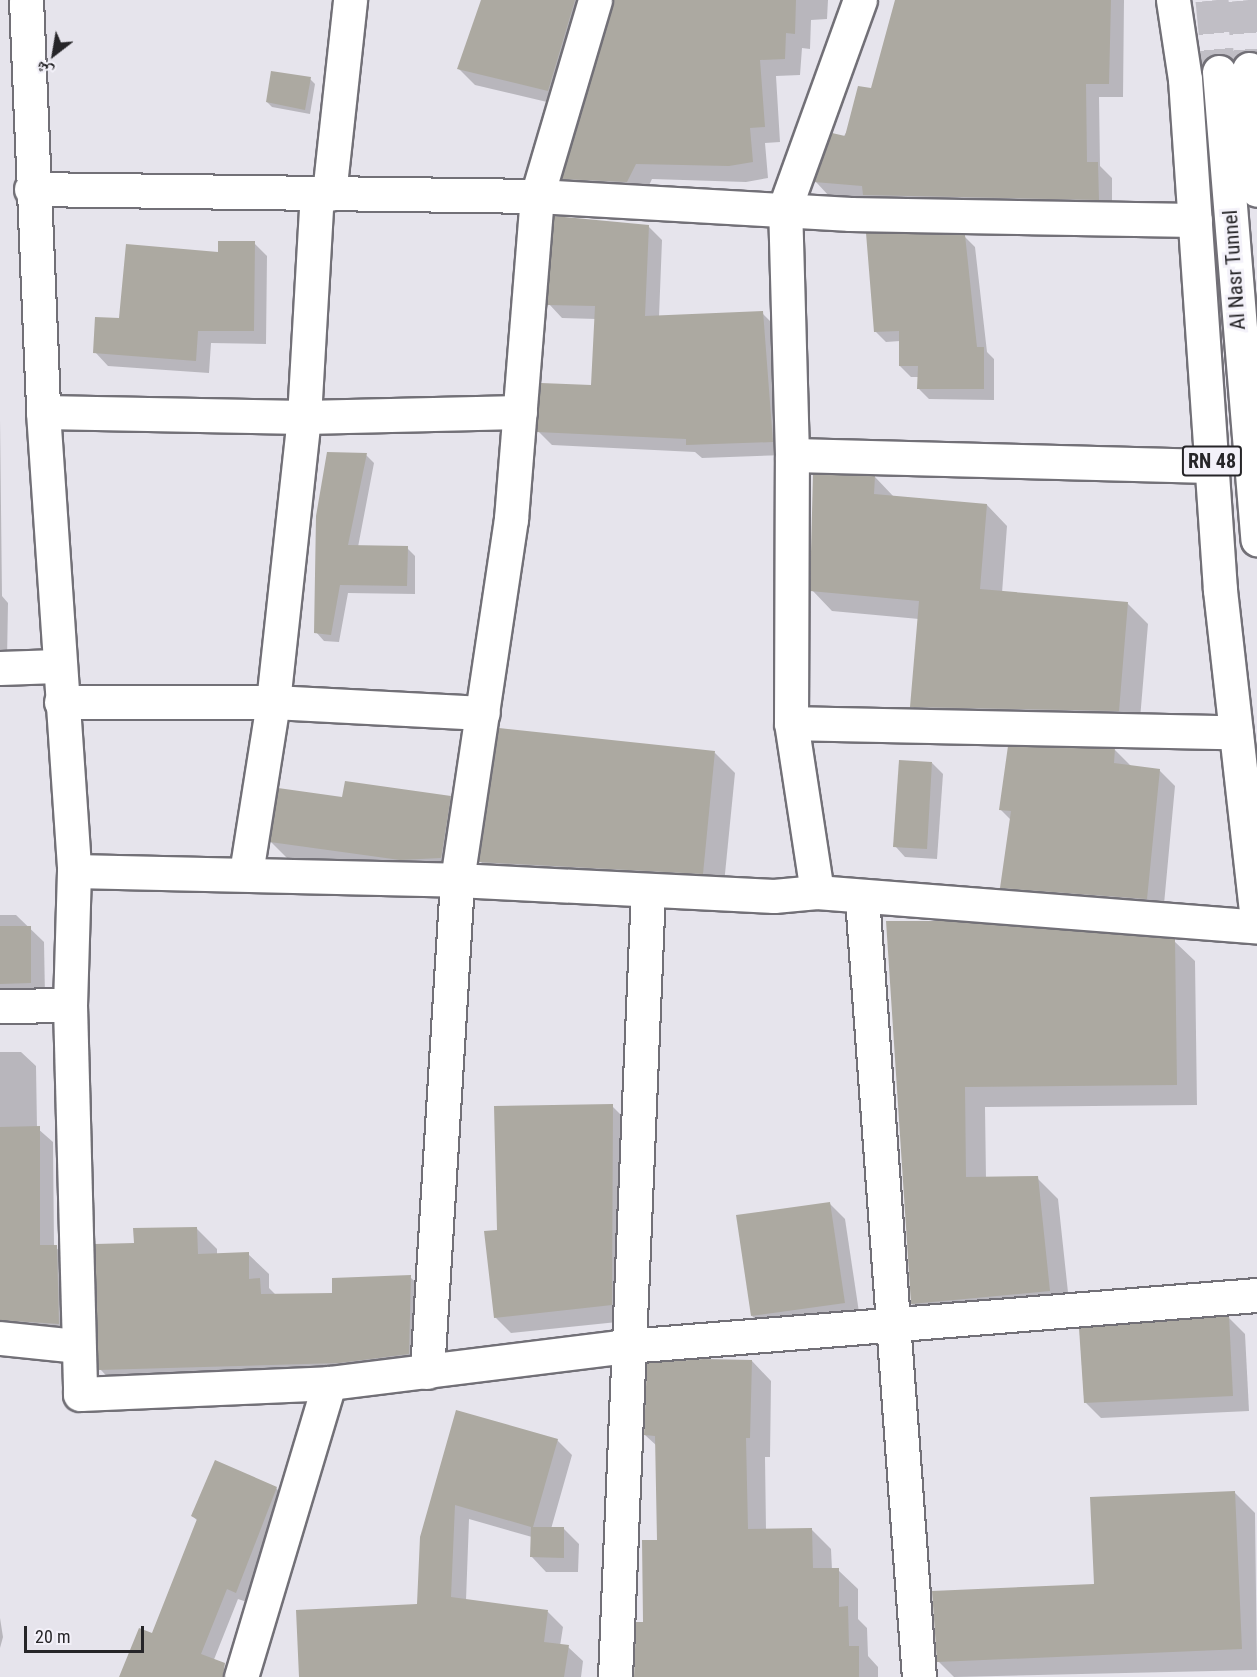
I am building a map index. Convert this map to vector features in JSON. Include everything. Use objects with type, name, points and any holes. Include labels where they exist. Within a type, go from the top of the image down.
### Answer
[{"type":"main road","points":[[26,0],[43,412],[57,666],[74,871],[70,1005],[80,1394],[329,1383],[628,1346],[1257,1295]]},
{"type":"main road","points":[[246,873],[273,702],[304,417],[323,194],[350,0]]},
{"type":"main road","points":[[428,1372],[458,880],[511,519],[537,196],[595,0]]},
{"type":"main road","points":[[817,892],[790,723],[792,455],[785,207],[860,0]]},
{"type":"main road","name":"RN 48","points":[[1173,0],[1185,80],[1220,590],[1257,922]]},
{"type":"main road","name":"Al Nasr Tunnel","points":[[1257,190],[1234,70],[1257,539]]},
{"type":"main road","points":[[32,189],[537,196],[785,207],[850,214],[1195,220]]},
{"type":"main road","points":[[43,412],[304,417],[520,412]]},
{"type":"main road","points":[[792,455],[1212,466]]},
{"type":"main road","points":[[0,668],[57,666]]},
{"type":"main road","points":[[61,702],[273,702],[483,713]]},
{"type":"main road","points":[[790,723],[1236,732]]},
{"type":"main road","points":[[74,871],[246,873],[458,880],[774,896],[817,892],[862,898],[1257,927]]},
{"type":"main road","points":[[615,1677],[648,891]]},
{"type":"main road","points":[[862,898],[891,1325],[920,1677]]},
{"type":"main road","points":[[0,1006],[70,1005]]},
{"type":"main road","points":[[0,1338],[77,1346]]},
{"type":"main road","points":[[241,1677],[329,1383]]},
{"type":"building","points":[[481,0],[575,0],[548,91],[457,69]]},
{"type":"building","points":[[613,0],[796,0],[795,34],[786,33],[785,59],[760,60],[765,127],[750,128],[753,162],[729,166],[636,164],[627,182],[562,179]]},
{"type":"building","points":[[895,0],[1111,0],[1109,84],[1086,84],[1087,162],[1098,162],[1099,200],[863,195],[862,186],[814,182],[832,133],[845,136],[858,86],[871,88]]},
{"type":"building","points":[[271,71],[311,77],[305,110],[266,102]]},
{"type":"building","points":[[554,216],[649,225],[645,316],[763,311],[773,442],[686,445],[686,439],[537,432],[541,383],[591,385],[595,306],[547,305]]},
{"type":"building","points":[[866,233],[965,235],[977,347],[984,347],[984,389],[917,389],[918,366],[899,366],[899,331],[874,332]]},
{"type":"building","points":[[218,241],[255,241],[254,331],[198,331],[196,361],[93,353],[95,317],[119,318],[126,244],[218,252]]},
{"type":"building","points":[[327,452],[367,453],[348,545],[408,546],[407,586],[340,585],[331,635],[314,633],[316,516]]},
{"type":"building","points":[[813,474],[875,476],[874,494],[987,504],[980,589],[1128,602],[1119,711],[910,707],[919,601],[810,591]]},
{"type":"building","points":[[499,728],[715,751],[703,874],[479,862]]},
{"type":"building","points":[[1008,746],[1115,748],[1114,763],[1160,769],[1147,899],[1000,888],[1011,811],[999,810]]},
{"type":"building","points":[[899,760],[932,762],[927,849],[893,847]]},
{"type":"building","points":[[345,781],[451,796],[441,858],[400,860],[270,842],[278,788],[342,797]]},
{"type":"building","points":[[886,921],[946,921],[1175,939],[1177,1085],[965,1087],[966,1177],[1038,1176],[1050,1291],[911,1304]]},
{"type":"building","points":[[0,926],[31,926],[31,983],[0,984]]},
{"type":"building","points":[[613,1104],[612,1305],[494,1318],[484,1231],[497,1230],[494,1106]]},
{"type":"building","points":[[40,1126],[40,1245],[57,1245],[59,1324],[0,1320],[0,1127]]},
{"type":"building","points":[[830,1202],[845,1303],[751,1316],[736,1215]]},
{"type":"building","points":[[197,1227],[198,1254],[249,1252],[249,1279],[260,1278],[261,1294],[332,1293],[332,1278],[411,1275],[409,1354],[339,1363],[98,1370],[95,1244],[134,1243],[133,1228]]},
{"type":"building","points":[[1229,1316],[1233,1396],[1084,1403],[1079,1328]]},
{"type":"building","points":[[703,1359],[752,1360],[750,1438],[746,1438],[748,1529],[812,1528],[813,1568],[839,1568],[839,1607],[848,1606],[849,1646],[859,1646],[859,1677],[634,1677],[636,1622],[643,1622],[642,1540],[657,1540],[655,1436],[644,1435],[647,1363]]},
{"type":"building","points":[[456,1410],[558,1439],[533,1527],[564,1527],[564,1558],[530,1557],[531,1527],[455,1505],[451,1597],[548,1610],[544,1642],[569,1645],[564,1677],[299,1677],[296,1610],[417,1604],[420,1537]]},
{"type":"building","points":[[215,1460],[277,1487],[236,1593],[227,1589],[201,1654],[225,1663],[223,1677],[119,1677],[139,1628],[152,1633],[197,1519],[191,1516]]},
{"type":"building","points":[[1235,1491],[1242,1649],[937,1662],[932,1591],[1094,1584],[1090,1497]]},
{"type":"tunnel","points":[[1212,0],[1219,72]]},
{"type":"tunnel","points":[[1243,0],[1249,69]]}]
